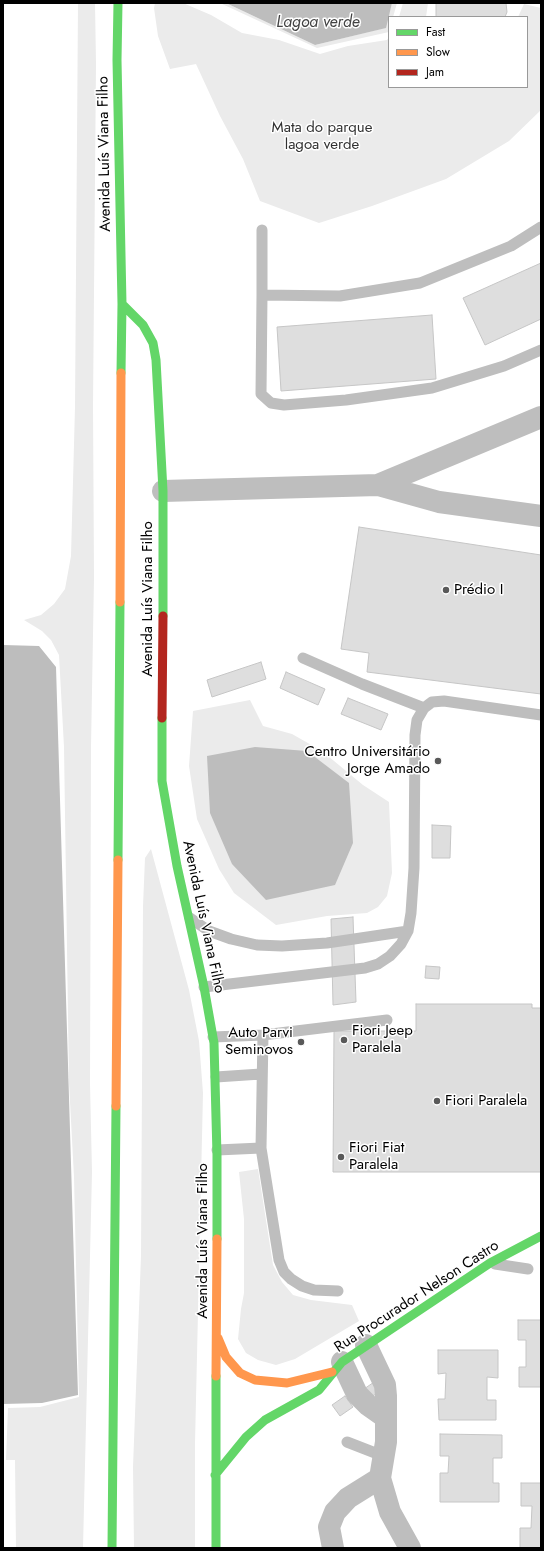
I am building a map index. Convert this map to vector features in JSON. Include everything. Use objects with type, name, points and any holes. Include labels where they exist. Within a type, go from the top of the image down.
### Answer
[{"type":"main road","name":"Avenida Luís Viana Filho","points":[[112,1548],[122,304],[117,60],[118,3]]},
{"type":"main road","name":"Avenida Luís Viana Filho","points":[[122,304],[143,325],[153,343],[156,360],[162,491],[162,781],[213,1037],[216,1077],[217,1150],[216,1548]]},
{"type":"main road","name":"Rua Procurador Nelson Castro","points":[[215,1475],[246,1437],[265,1420],[319,1390],[337,1367],[366,1345],[490,1263],[541,1236]]},
{"type":"main road","name":"Rua Procurador Nelson Castro","points":[[217,1336],[226,1357],[240,1373],[254,1380],[287,1383],[337,1367]]},
{"type":"street","points":[[378,485],[541,417]]},
{"type":"street","points":[[162,491],[378,485],[439,502],[541,516]]},
{"type":"street","points":[[366,1345],[385,1385],[386,1442],[380,1478],[390,1512],[410,1548]]},
{"type":"street","points":[[337,1367],[357,1394],[368,1405],[385,1417]]},
{"type":"street","points":[[333,1548],[329,1527],[335,1512],[348,1498],[380,1478]]},
{"type":"lane","points":[[262,295],[340,296],[420,283],[511,246],[541,227]]},
{"type":"lane","points":[[262,230],[261,394],[271,403],[284,405],[346,400],[432,388],[504,366],[541,350]]},
{"type":"lane","points":[[303,658],[362,684],[424,708]]},
{"type":"lane","points":[[204,987],[365,968],[378,964],[390,956],[401,944],[408,931],[413,893],[415,735],[417,720],[424,708],[432,702],[444,702],[541,715]]},
{"type":"lane","points":[[188,916],[208,931],[231,939],[257,945],[282,946],[327,942],[408,931]]},
{"type":"lane","points":[[213,1037],[263,1035],[387,1020]]},
{"type":"lane","points":[[263,1035],[261,1074],[261,1148],[276,1247],[284,1272],[291,1279],[302,1286],[314,1290],[338,1291]]},
{"type":"lane","points":[[216,1077],[261,1074]]},
{"type":"lane","points":[[217,1150],[261,1148]]},
{"type":"lane","points":[[490,1263],[528,1269]]},
{"type":"lane","points":[[347,1442],[384,1456]]},
{"type":"green space","points":[[78,3],[95,3],[96,64],[93,406],[94,578],[91,747],[90,1084],[92,1172],[83,1548],[16,1548],[15,1460],[6,1460],[8,1408],[40,1407],[79,1397],[74,1177],[69,1083],[64,747],[59,655],[51,640],[42,631],[24,620],[41,615],[54,604],[65,589],[71,556],[75,407]]},
{"type":"green space","name":"Mata do parque lagoa verde","points":[[155,3],[183,3],[211,15],[242,33],[279,40],[320,54],[348,46],[387,40],[388,38],[388,88],[528,88],[528,16],[518,16],[524,4],[541,8],[541,110],[509,141],[446,179],[372,206],[319,223],[260,201],[243,159],[220,116],[196,64],[170,69],[158,36],[154,8]]},
{"type":"green space","name":"Lagoa verde","points":[[220,3],[226,3],[315,45],[385,28],[388,17],[388,32],[317,48]]},
{"type":"green space","name":"Lagoa verde","points":[[392,3],[397,3],[393,16],[388,16]]},
{"type":"green space","points":[[403,3],[428,3],[426,16],[399,16]]},
{"type":"green space","points":[[250,700],[263,726],[292,734],[322,751],[363,785],[389,802],[392,873],[387,896],[378,907],[367,913],[327,916],[276,925],[234,893],[219,869],[197,819],[189,766],[193,711]]},
{"type":"green space","points":[[151,849],[189,990],[199,1041],[203,1093],[195,1443],[195,1548],[134,1548],[133,1467],[141,1256],[143,906],[145,858]]},
{"type":"green space","points":[[258,1169],[273,1265],[282,1282],[293,1295],[311,1300],[352,1305],[359,1321],[295,1359],[276,1365],[258,1360],[246,1353],[238,1339],[244,1293],[244,1219],[239,1172]]},
{"type":"water","name":"Lagoa verde","points":[[226,3],[392,3],[386,28],[315,45]]},
{"type":"water","points":[[3,645],[39,646],[56,667],[78,1395],[42,1403],[3,1404]]},
{"type":"water","points":[[255,747],[307,751],[349,783],[353,843],[335,885],[266,900],[232,864],[210,813],[207,756]]},
{"type":"building","points":[[436,3],[506,3],[507,12],[505,16],[436,16]]},
{"type":"building","points":[[541,263],[541,319],[485,345],[463,298]]},
{"type":"building","points":[[432,315],[436,379],[281,391],[277,327]]},
{"type":"building","name":"Prédio I","points":[[359,527],[541,555],[541,694],[367,672],[369,653],[341,649]]},
{"type":"building","points":[[261,662],[266,679],[212,697],[207,680]]},
{"type":"building","points":[[286,672],[325,689],[318,705],[280,688]]},
{"type":"building","points":[[348,698],[388,714],[381,730],[341,714]]},
{"type":"building","points":[[432,825],[451,826],[450,858],[432,858]]},
{"type":"building","points":[[353,917],[356,1002],[333,1005],[331,919]]},
{"type":"building","points":[[426,966],[440,967],[439,979],[425,978]]},
{"type":"building","name":"Fiori Paralela","points":[[416,1004],[532,1004],[532,1008],[541,1008],[541,1172],[333,1172],[334,1031],[416,1031]]},
{"type":"building","points":[[518,1320],[541,1320],[541,1387],[519,1387],[519,1367],[526,1367],[526,1340],[518,1340]]},
{"type":"building","points":[[438,1350],[498,1350],[498,1378],[487,1377],[487,1400],[496,1400],[496,1420],[439,1420],[438,1399],[445,1399],[446,1373],[438,1374]]},
{"type":"building","points":[[377,1380],[383,1390],[369,1398],[364,1389]]},
{"type":"building","points":[[345,1396],[353,1407],[340,1416],[332,1405]]},
{"type":"building","points":[[440,1434],[502,1435],[502,1458],[493,1458],[493,1483],[499,1483],[499,1502],[440,1502],[440,1473],[448,1473],[449,1456],[440,1456]]},
{"type":"building","points":[[521,1483],[541,1483],[541,1548],[520,1548],[520,1528],[531,1528],[532,1506],[521,1506]]},
{"type":"traffic: fast","points":[[118,3],[117,60],[122,304],[121,373]]},
{"type":"traffic: fast","points":[[122,304],[143,325],[153,343],[156,360],[163,491],[163,616]]},
{"type":"traffic: fast","points":[[118,860],[120,602]]},
{"type":"traffic: fast","points":[[162,718],[162,781],[177,866],[204,987],[214,1043],[217,1155],[217,1239]]},
{"type":"traffic: fast","points":[[112,1548],[116,1106]]},
{"type":"traffic: fast","points":[[215,1475],[246,1437],[265,1420],[319,1390],[342,1362],[490,1263],[541,1236]]},
{"type":"traffic: fast","points":[[216,1376],[216,1548]]},
{"type":"traffic: slow","points":[[120,602],[121,373]]},
{"type":"traffic: slow","points":[[116,1106],[118,860]]},
{"type":"traffic: slow","points":[[216,1376],[217,1239]]},
{"type":"traffic: slow","points":[[218,1338],[226,1357],[240,1373],[255,1380],[287,1383],[332,1372]]},
{"type":"traffic: jam","points":[[162,718],[163,616]]},
{"type":"place","name":"Prédio I","points":[[446,590]]},
{"type":"place","name":"Centro Universitário Jorge Amado","points":[[438,761]]},
{"type":"place","name":"Fiori Jeep Paralela","points":[[344,1040]]},
{"type":"place","name":"Auto Parvi Seminovos","points":[[301,1042]]},
{"type":"place","name":"Fiori Paralela","points":[[437,1101]]},
{"type":"place","name":"Fiori Fiat Paralela","points":[[341,1157]]}]
